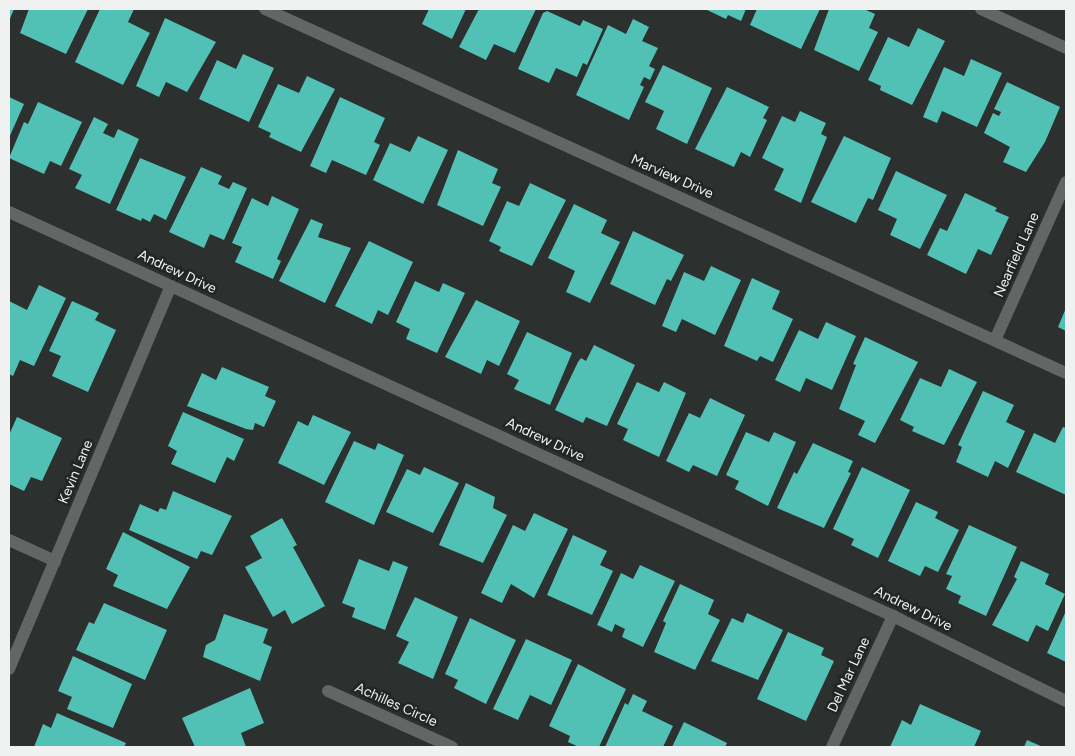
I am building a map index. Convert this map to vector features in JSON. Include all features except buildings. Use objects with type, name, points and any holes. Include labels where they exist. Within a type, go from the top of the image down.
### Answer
[{"type":"street","name":"Marview Drive","points":[[265,9],[1066,373]]},
{"type":"street","points":[[980,9],[1066,48]]},
{"type":"street","name":"Nearfield Lane","points":[[995,340],[1066,182]]},
{"type":"street","name":"Andrew Drive","points":[[9,212],[893,616],[1066,701]]},
{"type":"street","name":"Kevin Lane","points":[[9,669],[171,286]]},
{"type":"street","points":[[9,540],[55,561]]},
{"type":"street","name":"Del Mar Lane","points":[[832,747],[893,616]]},
{"type":"street","name":"Achilles Circle","points":[[328,691],[452,747]]}]
